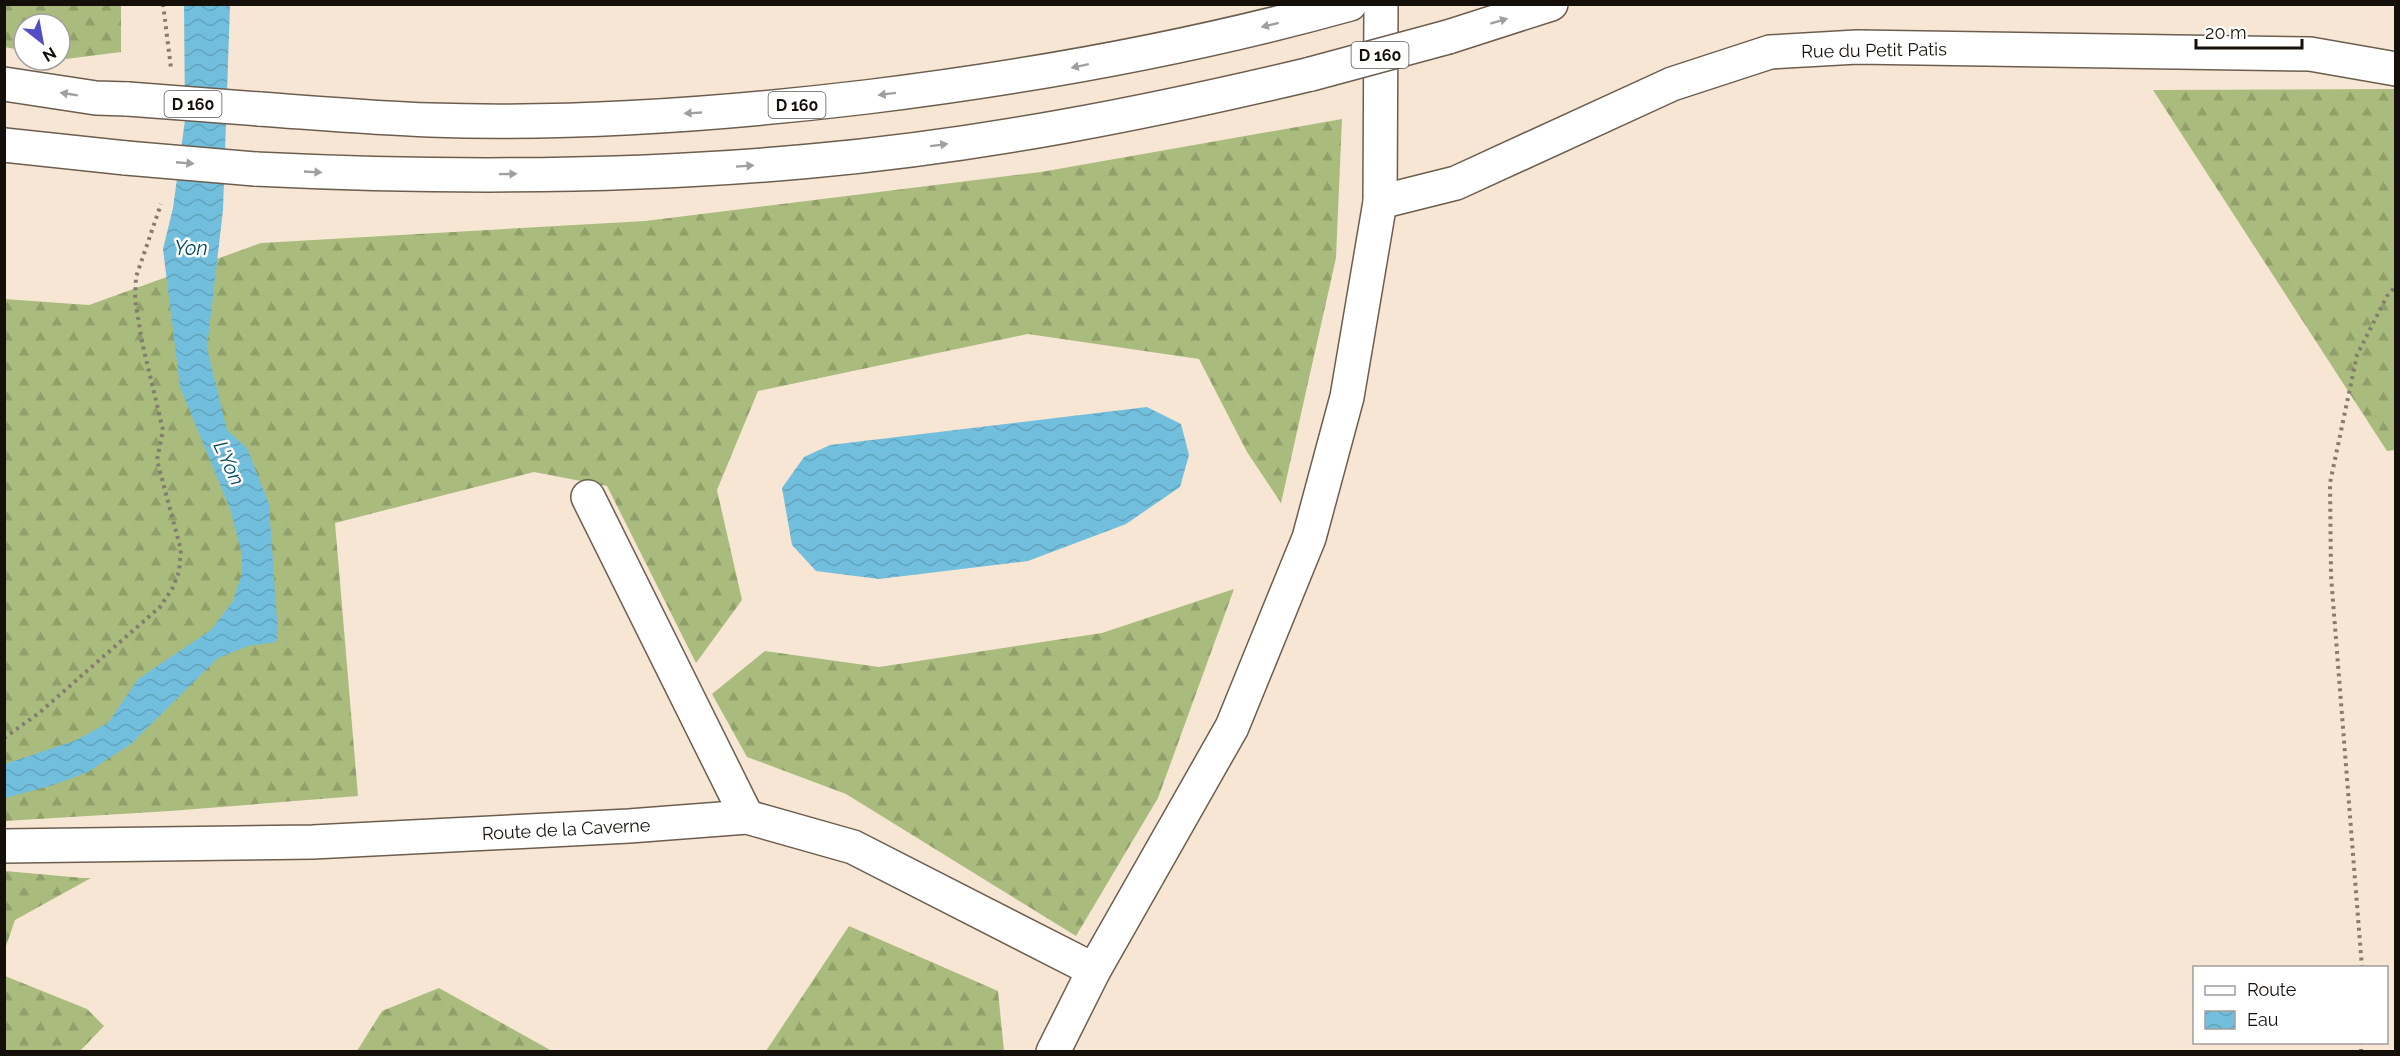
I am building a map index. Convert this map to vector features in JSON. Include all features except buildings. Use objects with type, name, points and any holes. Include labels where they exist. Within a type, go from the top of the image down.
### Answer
[{"type":"main road","points":[[1053,1052],[1094,970],[1232,727],[1309,538],[1347,398],[1380,202],[1381,4]]},
{"type":"main road","name":"D 160","points":[[4,145],[255,169],[386,176],[665,171],[812,161],[948,144],[1079,124],[1219,96],[1448,37],[1551,4]]},
{"type":"main road","name":"D 160","points":[[4,84],[96,98],[432,120],[582,119],[758,110],[1067,69],[1339,8]]},
{"type":"main road","name":"Rue du Petit Patis","points":[[1380,202],[1456,183],[1672,84],[1770,52],[1857,47],[2310,54],[2396,69]]},
{"type":"main road","points":[[588,497],[747,818]]},
{"type":"main road","name":"Route de la Caverne","points":[[4,846],[313,842],[747,818],[853,847],[1094,970]]},
{"type":"path","points":[[163,4],[171,75]]},
{"type":"path","points":[[4,738],[39,713],[160,607],[172,589],[179,572],[181,550],[178,533],[163,488],[157,460],[163,430],[142,342],[135,299],[136,277],[161,204]]},
{"type":"path","points":[[2362,966],[2331,576],[2330,483],[2357,355],[2387,296],[2396,286]]},
{"type":"green space","points":[[4,5],[121,5],[121,52],[72,58],[72,12],[12,12],[12,48],[5,47]]},
{"type":"green space","points":[[2395,89],[2396,450],[2387,451],[2153,90]]},
{"type":"green space","points":[[1342,119],[1336,258],[1281,503],[1247,452],[1199,359],[1028,334],[758,391],[717,490],[742,600],[696,663],[607,486],[534,472],[335,523],[358,796],[5,821],[4,299],[89,305],[261,243],[645,221],[1041,172]]},
{"type":"green space","points":[[1234,589],[1158,798],[1076,936],[846,794],[747,757],[712,694],[765,651],[879,667],[1102,633]]},
{"type":"green space","points":[[5,871],[91,878],[15,920],[5,949]]},
{"type":"green space","points":[[849,926],[998,991],[1004,1051],[766,1051]]},
{"type":"green space","points":[[5,976],[87,1009],[104,1026],[80,1051],[5,1051]]},
{"type":"green space","points":[[439,988],[552,1051],[357,1051],[382,1011]]},
{"type":"water","name":"Yon","points":[[184,5],[230,5],[223,210],[207,348],[227,430],[247,448],[269,504],[278,634],[276,642],[248,646],[218,658],[131,744],[88,772],[53,785],[5,798],[5,764],[74,741],[108,723],[138,679],[211,630],[233,601],[242,573],[242,555],[230,509],[180,387],[163,249],[173,208],[185,120]]},
{"type":"water","points":[[1147,407],[1181,424],[1189,455],[1180,487],[1126,524],[1028,561],[879,579],[816,571],[792,545],[782,488],[804,457],[830,445]]},
{"type":"water label","name":"L'Yon","points":[[229,463]]}]
